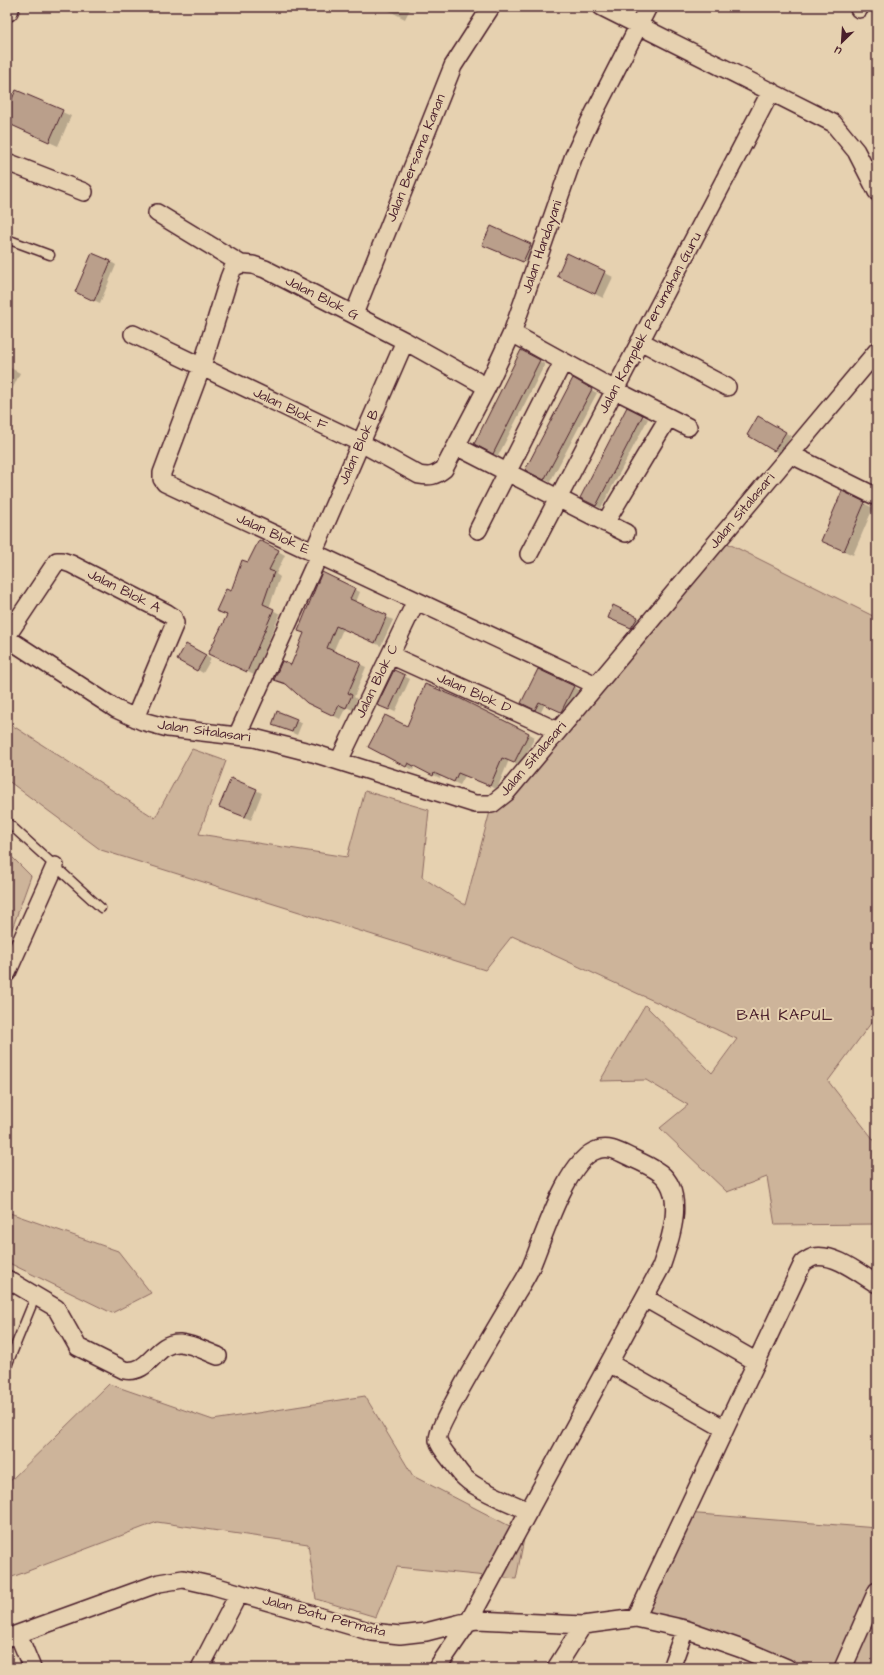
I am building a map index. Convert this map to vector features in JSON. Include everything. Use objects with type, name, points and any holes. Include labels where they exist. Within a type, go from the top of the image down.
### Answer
[{"type":"street","name":"Jalan Bersama Kanan","points":[[354,314],[453,66],[491,7]]},
{"type":"street","points":[[602,7],[771,91],[833,124],[856,151],[877,192]]},
{"type":"street","name":"Jalan Handayani","points":[[444,469],[487,387],[512,333],[573,158],[590,121],[648,7]]},
{"type":"street","name":"Jalan Komplek Perumahan Guru","points":[[529,554],[771,91]]},
{"type":"street","points":[[7,162],[84,192]]},
{"type":"street","name":"Jalan Blok G","points":[[157,213],[241,264],[253,264],[265,269],[405,341],[487,387]]},
{"type":"street","name":"Jalan Blok E","points":[[241,264],[233,268],[229,278],[202,366],[162,474],[162,479],[165,483],[596,685]]},
{"type":"street","points":[[512,333],[615,390],[688,427]]},
{"type":"street","name":"Jalan Blok F","points":[[133,334],[361,443],[419,475],[429,477],[437,475],[444,469]]},
{"type":"street","name":"Jalan Blok B","points":[[236,736],[316,554],[361,443],[405,341]]},
{"type":"street","points":[[640,341],[727,387]]},
{"type":"street","name":"Jalan Sitalasari","points":[[7,637],[116,709],[135,718],[168,728],[254,738],[338,761],[475,804],[492,804],[506,793],[877,351]]},
{"type":"street","points":[[478,530],[563,362]]},
{"type":"street","points":[[606,522],[668,418]]},
{"type":"street","points":[[456,446],[506,473],[626,533]]},
{"type":"street","points":[[790,454],[877,497]]},
{"type":"street","name":"Jalan Blok A","points":[[7,637],[57,561],[71,564],[167,613],[173,617],[175,622],[135,718]]},
{"type":"street","name":"Jalan Blok C","points":[[338,761],[416,601]]},
{"type":"street","name":"Jalan Blok D","points":[[390,655],[558,731]]},
{"type":"street","points":[[7,973],[55,866]]},
{"type":"street","points":[[437,1668],[469,1621],[529,1511],[661,1267],[671,1236],[675,1217],[670,1185],[660,1173],[635,1159],[609,1148],[597,1150],[584,1158],[572,1173],[558,1201],[530,1269],[452,1406],[438,1434],[438,1439],[443,1450],[466,1479],[479,1487],[529,1511]]},
{"type":"street","points":[[636,1618],[803,1263],[813,1257],[824,1257],[839,1262],[877,1284]]},
{"type":"street","points":[[7,1279],[56,1308],[74,1343],[78,1347],[124,1370],[140,1370],[160,1350],[171,1344],[181,1343],[218,1356]]},
{"type":"street","points":[[644,1298],[757,1362]]},
{"type":"street","points":[[609,1363],[725,1429]]},
{"type":"street","name":"Jalan Batu Permata","points":[[12,1636],[159,1583],[183,1578],[372,1632],[400,1635],[426,1632],[469,1621],[526,1621],[583,1625],[636,1618],[685,1629],[742,1649],[787,1668]]},
{"type":"street","points":[[843,1668],[877,1591]]},
{"type":"street","points":[[200,1668],[239,1593]]},
{"type":"street","points":[[556,1668],[583,1625]]},
{"type":"street","points":[[671,1668],[685,1629]]},
{"type":"street","points":[[12,1636],[32,1668]]},
{"type":"lane","points":[[7,239],[50,255]]},
{"type":"lane","points":[[7,822],[101,908]]},
{"type":"lane","points":[[7,1366],[36,1295]]},
{"type":"shaded area","points":[[719,539],[877,618],[877,1015],[828,1081],[877,1144],[877,1224],[775,1225],[767,1177],[727,1192],[660,1128],[688,1105],[646,1080],[600,1081],[645,1005],[712,1073],[737,1039],[512,936],[485,970],[101,850],[7,780],[7,722],[155,818],[192,749],[226,761],[199,834],[347,857],[365,791],[429,810],[422,877],[465,905],[492,804]]},
{"type":"shaded area","points":[[7,852],[31,876],[7,943]]},
{"type":"shaded area","points":[[7,1212],[118,1251],[151,1293],[112,1313],[7,1262]]},
{"type":"shaded area","points":[[109,1384],[213,1420],[365,1396],[413,1476],[525,1534],[516,1579],[397,1567],[376,1617],[316,1599],[308,1544],[157,1522],[7,1579],[7,1484]]},
{"type":"shaded area","points":[[686,1513],[877,1528],[877,1668],[787,1668],[636,1618]]},
{"type":"building","points":[[16,90],[63,110],[49,142],[7,123],[7,110]]},
{"type":"building","points":[[491,226],[531,244],[523,262],[482,245]]},
{"type":"building","points":[[92,253],[111,261],[94,301],[75,292]]},
{"type":"building","points":[[567,253],[605,271],[595,294],[557,276]]},
{"type":"building","points":[[521,350],[540,360],[493,454],[474,444]]},
{"type":"building","points":[[573,378],[592,389],[544,480],[525,470]]},
{"type":"building","points":[[627,407],[643,415],[596,506],[580,498]]},
{"type":"building","points":[[758,416],[786,432],[774,451],[747,435]]},
{"type":"building","points":[[842,491],[865,502],[844,551],[821,541]]},
{"type":"building","points":[[259,540],[279,550],[269,570],[274,572],[263,604],[274,609],[247,672],[208,654],[227,615],[216,611],[226,589],[231,591],[242,560],[248,562]]},
{"type":"building","points":[[322,572],[355,588],[350,599],[387,615],[375,643],[336,626],[327,648],[361,663],[348,693],[352,695],[346,708],[339,705],[334,716],[307,703],[286,684],[274,680],[282,661],[291,665],[304,633],[298,631]]},
{"type":"building","points":[[613,605],[638,617],[631,628],[608,618]]},
{"type":"building","points":[[186,644],[206,655],[197,671],[177,660]]},
{"type":"building","points":[[538,669],[574,686],[561,712],[539,702],[535,710],[521,703]]},
{"type":"building","points":[[394,670],[405,675],[389,710],[377,705]]},
{"type":"building","points":[[425,684],[459,698],[529,733],[514,763],[502,758],[490,786],[458,773],[454,782],[434,773],[433,776],[408,763],[406,767],[368,747],[385,715],[407,726]]},
{"type":"building","points":[[277,711],[297,719],[292,732],[272,725]]},
{"type":"building","points":[[231,778],[257,789],[245,817],[219,807]]},
{"type":"district","name":"BAH KAPUL","points":[[785,1015]]}]
